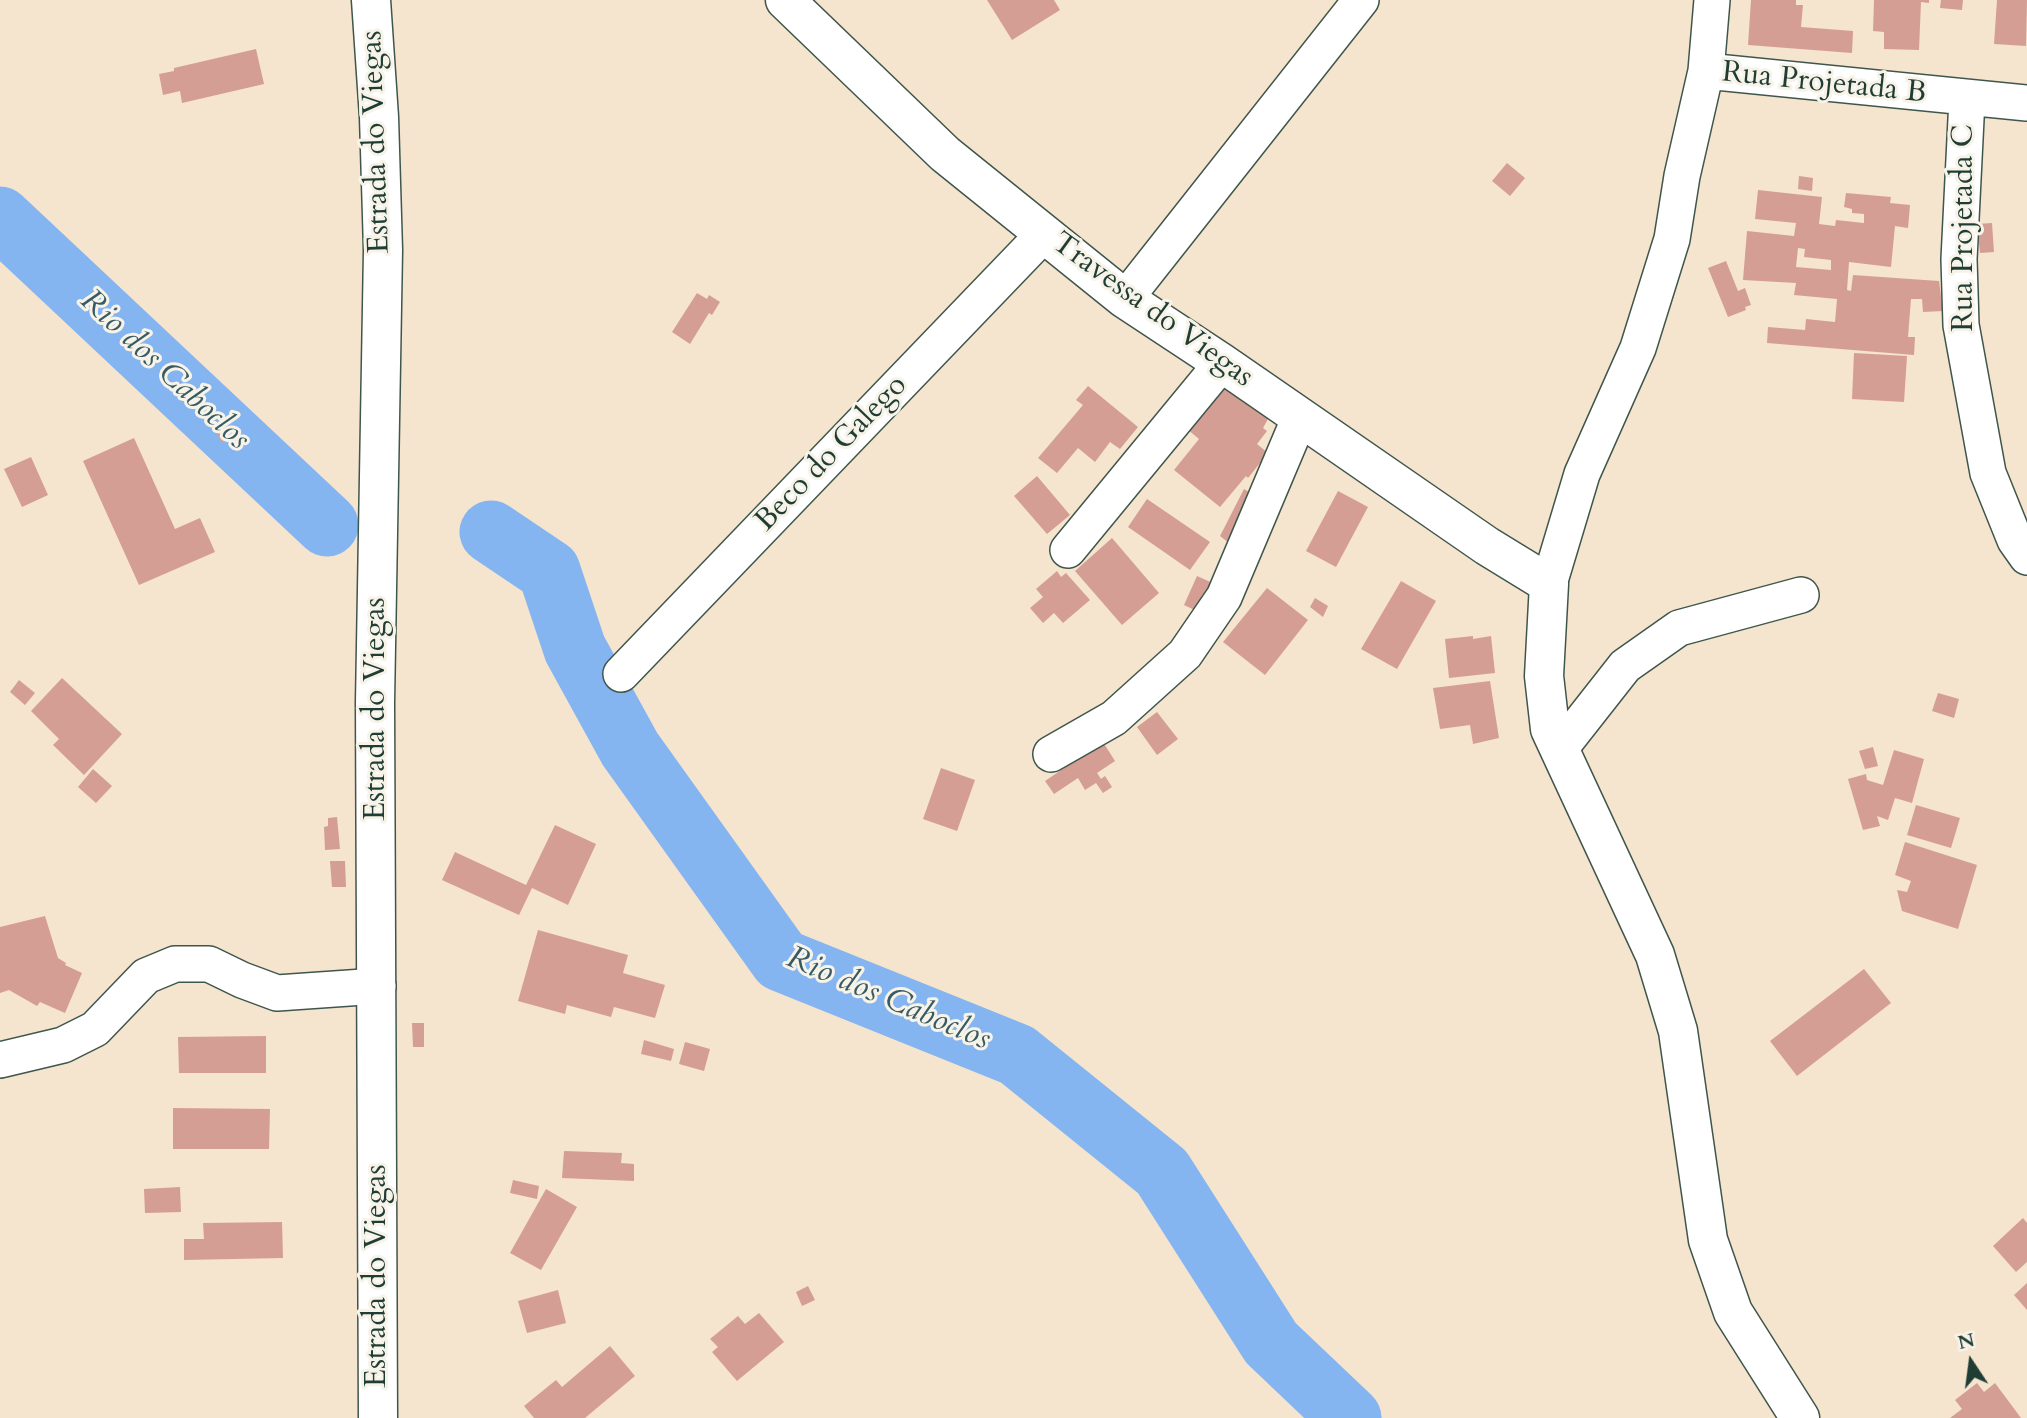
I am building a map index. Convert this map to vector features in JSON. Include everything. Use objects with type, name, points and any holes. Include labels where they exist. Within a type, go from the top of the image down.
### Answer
[{"type":"street","name":"Estrada do Viegas","points":[[370,0],[379,117],[383,250],[375,702],[378,986],[377,1418]]},
{"type":"street","name":"Travessa do Viegas","points":[[785,0],[945,154],[1125,299],[1488,546],[1549,584]]},
{"type":"street","points":[[1125,299],[1361,0]]},
{"type":"street","points":[[1712,0],[1706,71],[1668,251],[1638,348],[1582,474],[1549,584],[1544,676],[1550,729],[1655,955],[1678,1031],[1708,1240],[1733,1312],[1800,1418]]},
{"type":"street","name":"Rua Projetada B","points":[[1706,71],[2027,103]]},
{"type":"street","name":"Rua Projetada C","points":[[1967,99],[1959,259],[1961,325],[1988,473],[2015,540],[2027,557]]},
{"type":"street","name":"Beco do Galego","points":[[621,674],[1044,234]]},
{"type":"street","points":[[1068,550],[1222,363]]},
{"type":"street","points":[[1051,754],[1114,719],[1185,654],[1223,597],[1300,416]]},
{"type":"street","points":[[1559,750],[1625,666],[1679,628],[1801,595]]},
{"type":"street","points":[[0,1060],[63,1045],[95,1029],[146,976],[175,964],[209,964],[277,993],[378,986]]},
{"type":"building","points":[[987,0],[1054,0],[1060,10],[1012,40]]},
{"type":"building","points":[[1751,0],[1796,0],[1796,5],[1803,5],[1801,27],[1853,31],[1852,53],[1748,45]]},
{"type":"building","points":[[1874,0],[1929,0],[1929,3],[1921,2],[1919,50],[1884,49],[1884,32],[1873,31]]},
{"type":"building","points":[[1941,0],[1963,0],[1962,10],[1940,8]]},
{"type":"building","points":[[1997,0],[2027,0],[2026,46],[1994,44]]},
{"type":"building","points":[[256,49],[264,84],[182,103],[180,91],[163,95],[159,74]]},
{"type":"building","points":[[1507,163],[1525,178],[1510,196],[1492,181]]},
{"type":"building","points":[[1799,176],[1813,178],[1812,191],[1798,189]]},
{"type":"building","points":[[1758,190],[1822,197],[1819,224],[1835,226],[1836,220],[1864,223],[1864,214],[1852,213],[1852,209],[1844,207],[1846,193],[1891,197],[1890,203],[1910,205],[1908,228],[1895,226],[1891,267],[1849,262],[1847,290],[1851,291],[1853,275],[1939,281],[1943,311],[1923,312],[1922,299],[1911,299],[1908,337],[1915,337],[1914,355],[1767,343],[1768,327],[1805,330],[1806,319],[1835,322],[1837,299],[1794,295],[1796,283],[1743,280],[1747,231],[1794,236],[1796,223],[1755,219]],"holes":[[[1798,248],[1805,249],[1804,257],[1831,260],[1831,270],[1796,267]]]},
{"type":"building","points":[[1992,223],[1994,252],[1980,253],[1977,224]]},
{"type":"building","points":[[1726,261],[1738,291],[1745,288],[1751,305],[1745,307],[1746,310],[1728,317],[1708,268]]},
{"type":"building","points":[[697,293],[707,299],[709,295],[720,302],[712,315],[709,313],[690,344],[672,332]]},
{"type":"building","points":[[1854,353],[1907,356],[1904,402],[1852,399]]},
{"type":"building","points":[[1225,385],[1269,417],[1263,428],[1267,431],[1257,444],[1268,453],[1220,507],[1174,470],[1199,439],[1187,429]]},
{"type":"building","points":[[1088,386],[1138,427],[1120,449],[1110,442],[1095,462],[1078,448],[1057,473],[1038,458],[1083,405],[1076,400]]},
{"type":"building","points":[[224,428],[228,440],[220,442],[217,430]]},
{"type":"building","points":[[134,438],[175,529],[200,518],[215,552],[139,585],[83,461]]},
{"type":"building","points":[[31,457],[48,495],[22,507],[4,469]]},
{"type":"building","points":[[1037,476],[1070,515],[1047,534],[1014,496]]},
{"type":"building","points":[[1244,489],[1256,496],[1233,546],[1220,536]]},
{"type":"building","points":[[1338,491],[1368,507],[1336,567],[1306,551]]},
{"type":"building","points":[[1147,499],[1210,542],[1190,570],[1128,527]]},
{"type":"building","points":[[1112,538],[1159,593],[1122,625],[1075,571]]},
{"type":"building","points":[[1057,571],[1061,577],[1066,573],[1090,600],[1063,623],[1054,613],[1043,623],[1030,608],[1043,597],[1036,589]]},
{"type":"building","points":[[1197,576],[1215,584],[1201,613],[1184,605]]},
{"type":"building","points":[[1401,581],[1436,601],[1397,669],[1361,649]]},
{"type":"building","points":[[1267,588],[1308,620],[1265,675],[1223,642]]},
{"type":"building","points":[[1315,598],[1328,606],[1323,617],[1310,607]]},
{"type":"building","points":[[1473,636],[1473,639],[1491,636],[1495,673],[1449,678],[1445,639]]},
{"type":"building","points":[[62,678],[122,734],[84,775],[53,745],[59,739],[31,711]]},
{"type":"building","points":[[19,680],[35,693],[25,705],[10,692]]},
{"type":"building","points":[[1490,681],[1499,738],[1473,744],[1470,725],[1440,729],[1433,688]]},
{"type":"building","points":[[1938,693],[1959,699],[1954,718],[1932,711]]},
{"type":"building","points":[[1157,712],[1178,739],[1157,755],[1137,727]]},
{"type":"building","points":[[1103,742],[1115,761],[1097,773],[1101,779],[1105,776],[1112,787],[1103,793],[1096,783],[1085,790],[1078,778],[1054,794],[1045,781]]},
{"type":"building","points":[[1873,747],[1878,766],[1865,769],[1859,751]]},
{"type":"building","points":[[1894,750],[1924,759],[1912,803],[1895,798],[1888,820],[1877,816],[1880,826],[1863,830],[1848,779],[1866,774],[1867,780],[1883,785]]},
{"type":"building","points":[[941,768],[975,780],[957,831],[923,819]]},
{"type":"building","points":[[93,769],[112,786],[96,803],[78,787]]},
{"type":"building","points":[[1916,805],[1960,818],[1951,848],[1907,835]]},
{"type":"building","points":[[337,817],[340,849],[325,850],[324,827],[328,826],[328,818]]},
{"type":"building","points":[[555,825],[596,844],[568,905],[532,888],[519,915],[442,880],[455,852],[526,885]]},
{"type":"building","points":[[1905,842],[1977,865],[1958,929],[1902,911],[1897,890],[1907,892],[1911,881],[1895,875]]},
{"type":"building","points":[[330,861],[345,861],[346,887],[332,887]]},
{"type":"building","points":[[45,916],[58,958],[66,963],[65,965],[82,973],[65,1013],[40,1002],[37,1006],[9,990],[0,993],[0,927]]},
{"type":"building","points":[[538,930],[628,955],[623,973],[665,985],[655,1018],[614,1007],[611,1017],[567,1005],[565,1014],[518,1001]]},
{"type":"building","points":[[1864,969],[1891,1003],[1797,1076],[1770,1041]]},
{"type":"building","points":[[412,1023],[424,1023],[424,1047],[413,1047]]},
{"type":"building","points":[[266,1036],[266,1073],[179,1073],[178,1037]]},
{"type":"building","points":[[644,1040],[674,1049],[671,1061],[641,1054]]},
{"type":"building","points":[[685,1042],[710,1049],[704,1071],[679,1064]]},
{"type":"building","points":[[173,1108],[270,1109],[269,1149],[173,1149]]},
{"type":"building","points":[[564,1151],[622,1153],[621,1163],[634,1164],[634,1181],[562,1178]]},
{"type":"building","points":[[513,1180],[539,1186],[537,1199],[510,1193]]},
{"type":"building","points":[[180,1187],[181,1212],[145,1213],[144,1189]]},
{"type":"building","points":[[546,1189],[577,1207],[541,1270],[510,1253]]},
{"type":"building","points":[[2023,1218],[2027,1223],[2027,1262],[2016,1272],[1993,1246]]},
{"type":"building","points":[[282,1222],[283,1258],[184,1260],[184,1239],[204,1239],[203,1223]]},
{"type":"building","points":[[2027,1283],[2027,1310],[2014,1295]]},
{"type":"building","points":[[808,1286],[815,1300],[802,1306],[796,1292]]},
{"type":"building","points":[[558,1290],[566,1323],[527,1333],[518,1301]]},
{"type":"building","points":[[759,1313],[784,1342],[737,1381],[712,1352],[718,1347],[710,1339],[738,1316],[745,1324]]},
{"type":"building","points":[[610,1346],[635,1376],[585,1418],[534,1418],[524,1406],[556,1380],[562,1387]]},
{"type":"building","points":[[1977,1383],[1984,1392],[1995,1383],[2021,1418],[1950,1418],[1962,1409],[1955,1400]]},
{"type":"waterway","name":"Rio dos Caboclos","points":[[0,218],[327,525]]},
{"type":"waterway","name":"Rio dos Caboclos","points":[[491,532],[549,571],[575,649],[630,749],[781,960],[1017,1055],[1162,1172],[1271,1343],[1350,1418]]}]
